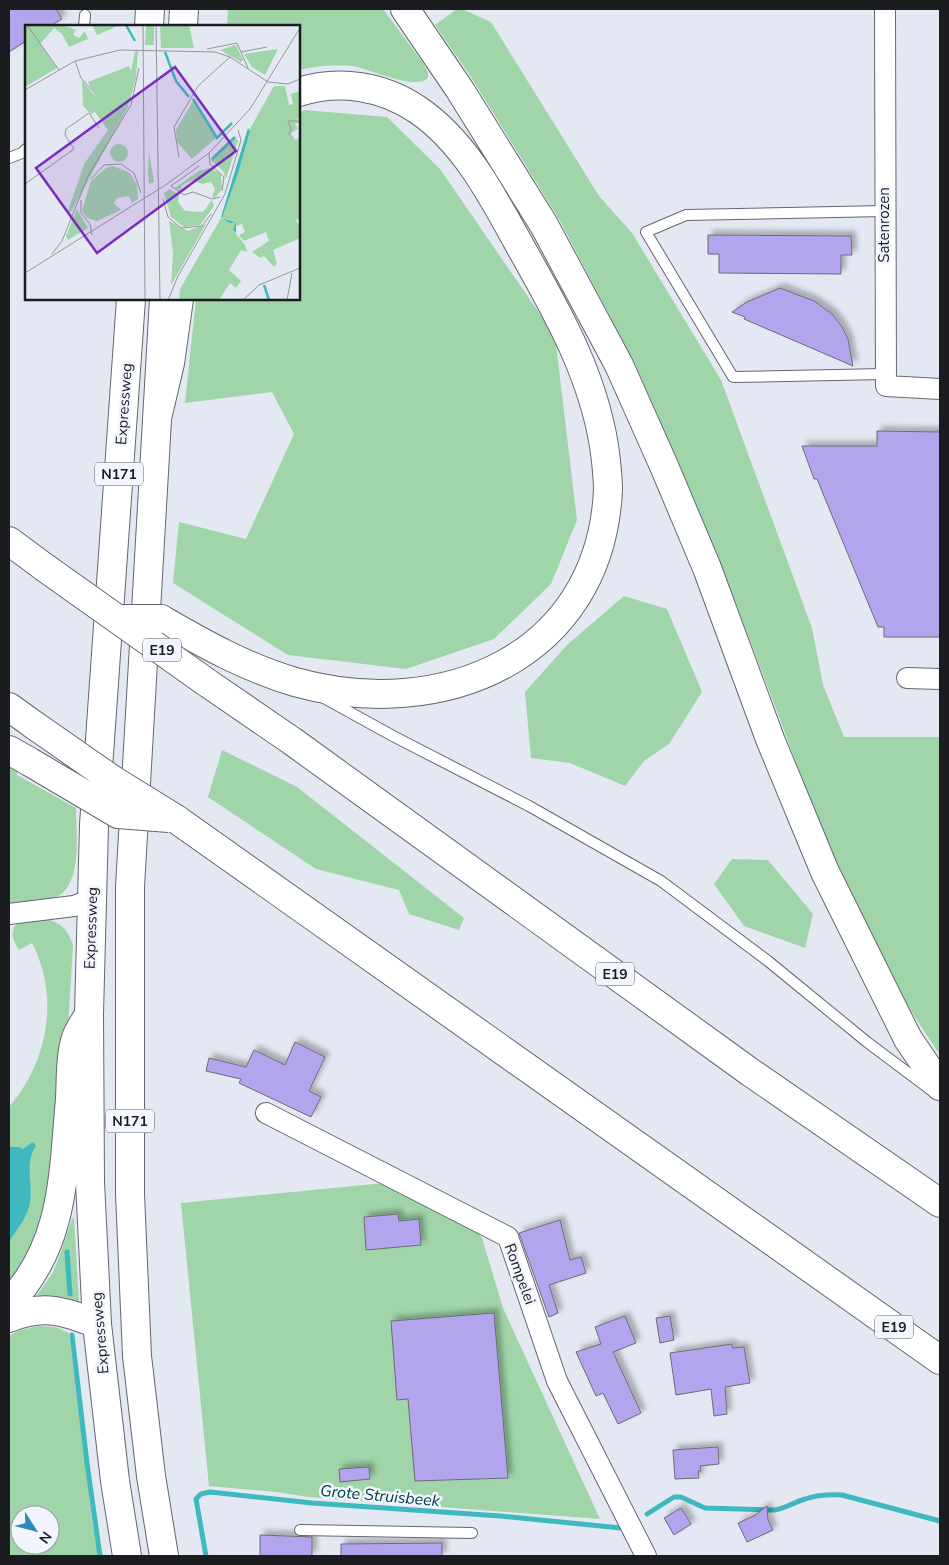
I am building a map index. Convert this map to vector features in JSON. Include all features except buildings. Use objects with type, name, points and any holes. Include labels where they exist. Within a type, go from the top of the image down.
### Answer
[{"type":"highway","points":[[149,25],[150,9]]},
{"type":"highway","points":[[183,25],[184,9]]},
{"type":"highway","points":[[405,9],[460,90],[544,225],[619,365],[664,466],[706,568],[770,739],[824,872],[908,1039],[940,1086]]},
{"type":"highway","points":[[117,619],[161,619],[208,646],[257,669],[296,682],[336,690],[386,694],[432,690],[470,680],[529,649],[565,613],[579,593],[595,558],[605,522],[608,487],[604,444],[596,407],[573,344],[491,194],[456,144],[433,121],[416,108],[396,97],[375,89],[350,85],[327,86],[300,92]]},
{"type":"highway","name":"Expressweg","points":[[127,1556],[115,1481],[97,1324],[90,1182],[89,1014],[94,825],[131,300]]},
{"type":"highway","name":"N171","points":[[164,300],[130,887],[130,1194],[137,1356],[151,1476],[164,1556]]},
{"type":"highway","points":[[158,414],[170,363],[179,300]]},
{"type":"highway","name":"E19","points":[[9,541],[206,682],[300,746],[750,1072],[940,1203]]},
{"type":"highway","name":"E19","points":[[9,707],[113,780],[176,819],[940,1360]]},
{"type":"highway","points":[[20,756],[118,814],[176,819]]},
{"type":"highway","points":[[92,899],[130,887]]},
{"type":"highway","points":[[9,1303],[35,1270],[55,1224],[62,1184],[75,1042],[89,1014]]},
{"type":"highway","points":[[9,1318],[28,1312],[48,1310],[63,1312],[97,1324],[137,1356]]},
{"type":"street","name":"Satenrozen","points":[[884,374],[885,9]]},
{"type":"street","points":[[884,374],[886,386],[940,389]]},
{"type":"street","points":[[907,678],[940,679]]},
{"type":"street","points":[[9,914],[74,906],[92,899]]},
{"type":"street","name":"Rompelei","points":[[266,1113],[508,1238],[557,1381],[646,1556]]},
{"type":"lane","points":[[9,158],[25,150]]},
{"type":"lane","points":[[884,211],[686,214],[646,232],[733,376],[884,374]]},
{"type":"lane","points":[[296,682],[393,736],[529,806],[661,882],[768,961],[866,1042],[940,1097]]},
{"type":"lane","points":[[300,1530],[472,1533]]},
{"type":"green space","points":[[228,9],[383,9],[423,63],[428,72],[428,78],[422,81],[403,81],[346,65],[312,67],[300,70],[300,25],[227,25]]},
{"type":"green space","points":[[457,9],[462,9],[491,22],[599,196],[632,233],[721,380],[812,628],[823,685],[844,737],[940,737],[940,1055],[907,1005],[873,943],[824,836],[722,566],[636,366],[560,221],[471,77],[435,25]]},
{"type":"green space","points":[[304,110],[387,117],[440,169],[555,336],[577,520],[551,584],[494,639],[406,669],[288,655],[173,583],[179,522],[246,539],[294,434],[272,392],[185,403],[196,300],[300,300],[300,113]]},
{"type":"green space","points":[[624,596],[667,609],[702,692],[669,744],[644,761],[625,786],[570,763],[531,758],[525,692],[567,645]]},
{"type":"green space","points":[[222,750],[297,787],[464,918],[459,930],[409,914],[399,890],[316,869],[208,797]]},
{"type":"green space","points":[[9,766],[18,771],[17,775],[76,808],[77,846],[73,873],[69,885],[62,894],[51,899],[9,905]]},
{"type":"green space","points":[[732,859],[768,860],[813,914],[805,948],[744,926],[714,884]]},
{"type":"green space","points":[[44,918],[63,927],[73,945],[65,1080],[51,1210],[9,1294],[9,1107],[33,1070],[41,1050],[46,1028],[47,1007],[46,985],[41,964],[32,943],[19,950],[13,938],[13,932],[19,920]]},
{"type":"green space","points":[[384,1183],[472,1225],[482,1238],[503,1308],[600,1519],[309,1497],[209,1486],[181,1203]]},
{"type":"green space","points":[[74,1218],[79,1302],[37,1295],[52,1274]]},
{"type":"green space","points":[[39,1326],[55,1327],[69,1333],[98,1556],[9,1556],[9,1336],[20,1330]]},
{"type":"water","points":[[33,1142],[36,1146],[30,1160],[31,1191],[29,1207],[23,1221],[9,1242],[9,1147],[23,1149]]},
{"type":"waterway","points":[[67,1252],[70,1294]]},
{"type":"waterway","points":[[72,1335],[100,1556]]},
{"type":"waterway","name":"Grote Struisbeek","points":[[206,1556],[196,1499],[201,1494],[210,1492],[312,1503],[500,1516],[621,1528]]},
{"type":"waterway","name":"Grote Struisbeek","points":[[647,1514],[674,1497],[681,1497],[705,1508],[775,1510],[801,1500],[823,1495],[842,1495],[940,1521]]}]
